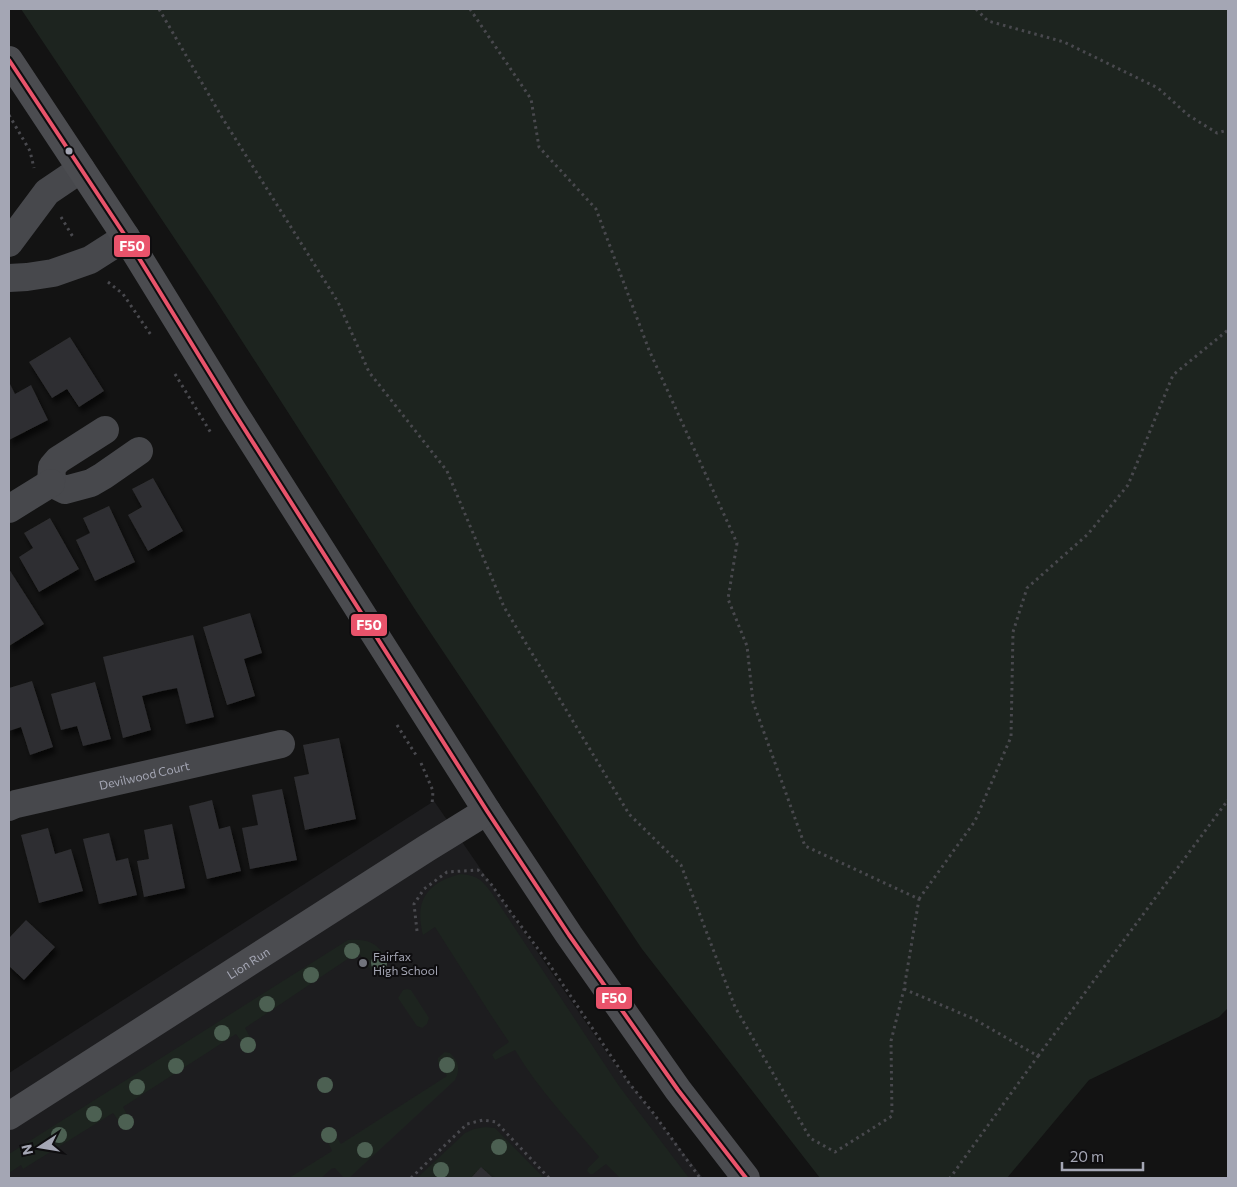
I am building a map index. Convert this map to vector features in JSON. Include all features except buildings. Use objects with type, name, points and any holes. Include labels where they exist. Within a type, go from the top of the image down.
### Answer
[{"type":"main road","points":[[9,60],[126,237],[233,411],[487,811],[569,935],[678,1090],[746,1178]]},
{"type":"main road","name":"Lion Run","points":[[9,1116],[487,811]]},
{"type":"street","points":[[9,242],[48,192],[81,169]]},
{"type":"street","points":[[9,278],[53,274],[90,260],[126,237]]},
{"type":"street","points":[[51,483],[52,467],[58,460],[105,430]]},
{"type":"street","points":[[51,483],[65,490],[91,482],[103,476],[139,450]]},
{"type":"street","points":[[9,510],[51,483]]},
{"type":"street","name":"Devilwood Court","points":[[9,808],[16,804],[281,744]]},
{"type":"path","points":[[159,9],[223,119],[338,302],[369,372],[447,471],[504,607],[624,806],[681,865],[735,1007],[810,1138],[836,1152],[892,1116],[891,1041],[904,989],[919,899],[975,821],[1011,738],[1013,632],[1027,588],[1088,534],[1128,485],[1173,375],[1228,330]]},
{"type":"path","points":[[470,9],[531,98],[539,147],[596,209],[649,350],[737,543],[728,599],[748,646],[753,702],[805,846],[919,899]]},
{"type":"path","points":[[976,9],[988,21],[1064,42],[1158,88],[1188,116],[1217,133],[1228,130]]},
{"type":"path","points":[[9,115],[30,151],[34,167],[77,243],[106,280],[123,294],[155,342]]},
{"type":"path","points":[[173,371],[214,438]]},
{"type":"path","points":[[393,718],[407,743],[421,762],[433,791],[432,805]]},
{"type":"path","points":[[950,1178],[1228,800]]},
{"type":"path","points":[[417,931],[414,904],[424,889],[447,872],[478,870],[491,884],[547,960],[629,1083],[700,1178]]},
{"type":"path","points":[[904,989],[974,1019],[1038,1056]]},
{"type":"path","points":[[410,1178],[467,1124],[483,1120],[496,1122],[549,1178]]},
{"type":"shaded area","points":[[21,9],[1228,9],[1228,1008],[1219,1017],[1089,1080],[1007,1178],[820,1178],[642,949],[416,611],[213,296]]},
{"type":"shaded area","name":"Fairfax High School","points":[[434,801],[611,1059],[703,1178],[9,1178],[9,1073]]},
{"type":"shaded area","points":[[461,874],[479,879],[491,892],[619,1086],[689,1178],[620,1178],[606,1164],[593,1174],[590,1174],[587,1171],[588,1168],[599,1157],[544,1092],[515,1050],[495,1060],[492,1055],[509,1042],[435,927],[423,935],[420,912],[426,895],[439,882]]},
{"type":"shaded area","points":[[348,940],[362,940],[372,943],[389,960],[375,970],[371,970],[358,952],[245,1028],[254,1044],[253,1048],[250,1049],[245,1046],[236,1034],[123,1107],[131,1122],[131,1126],[127,1129],[123,1127],[113,1113],[23,1169],[21,1165],[9,1173],[9,1154]]},
{"type":"shaded area","points":[[403,990],[411,990],[429,1018],[427,1024],[422,1028],[417,1026],[398,998]]},
{"type":"shaded area","points":[[445,1052],[450,1053],[457,1062],[458,1072],[455,1080],[349,1178],[344,1178],[335,1168],[331,1169],[321,1178],[289,1178],[332,1151],[323,1131],[327,1128],[331,1128],[341,1144],[447,1076],[438,1062],[438,1058]]},
{"type":"shaded area","points":[[485,1127],[495,1128],[544,1178],[493,1178],[481,1167],[471,1178],[417,1178],[465,1133]]},
{"type":"transit line","name":"F50","points":[[9,60],[126,237],[233,411],[487,811],[569,935],[678,1090],[746,1178]]},
{"type":"place","name":"Fairfax High School","points":[[363,963]]}]
